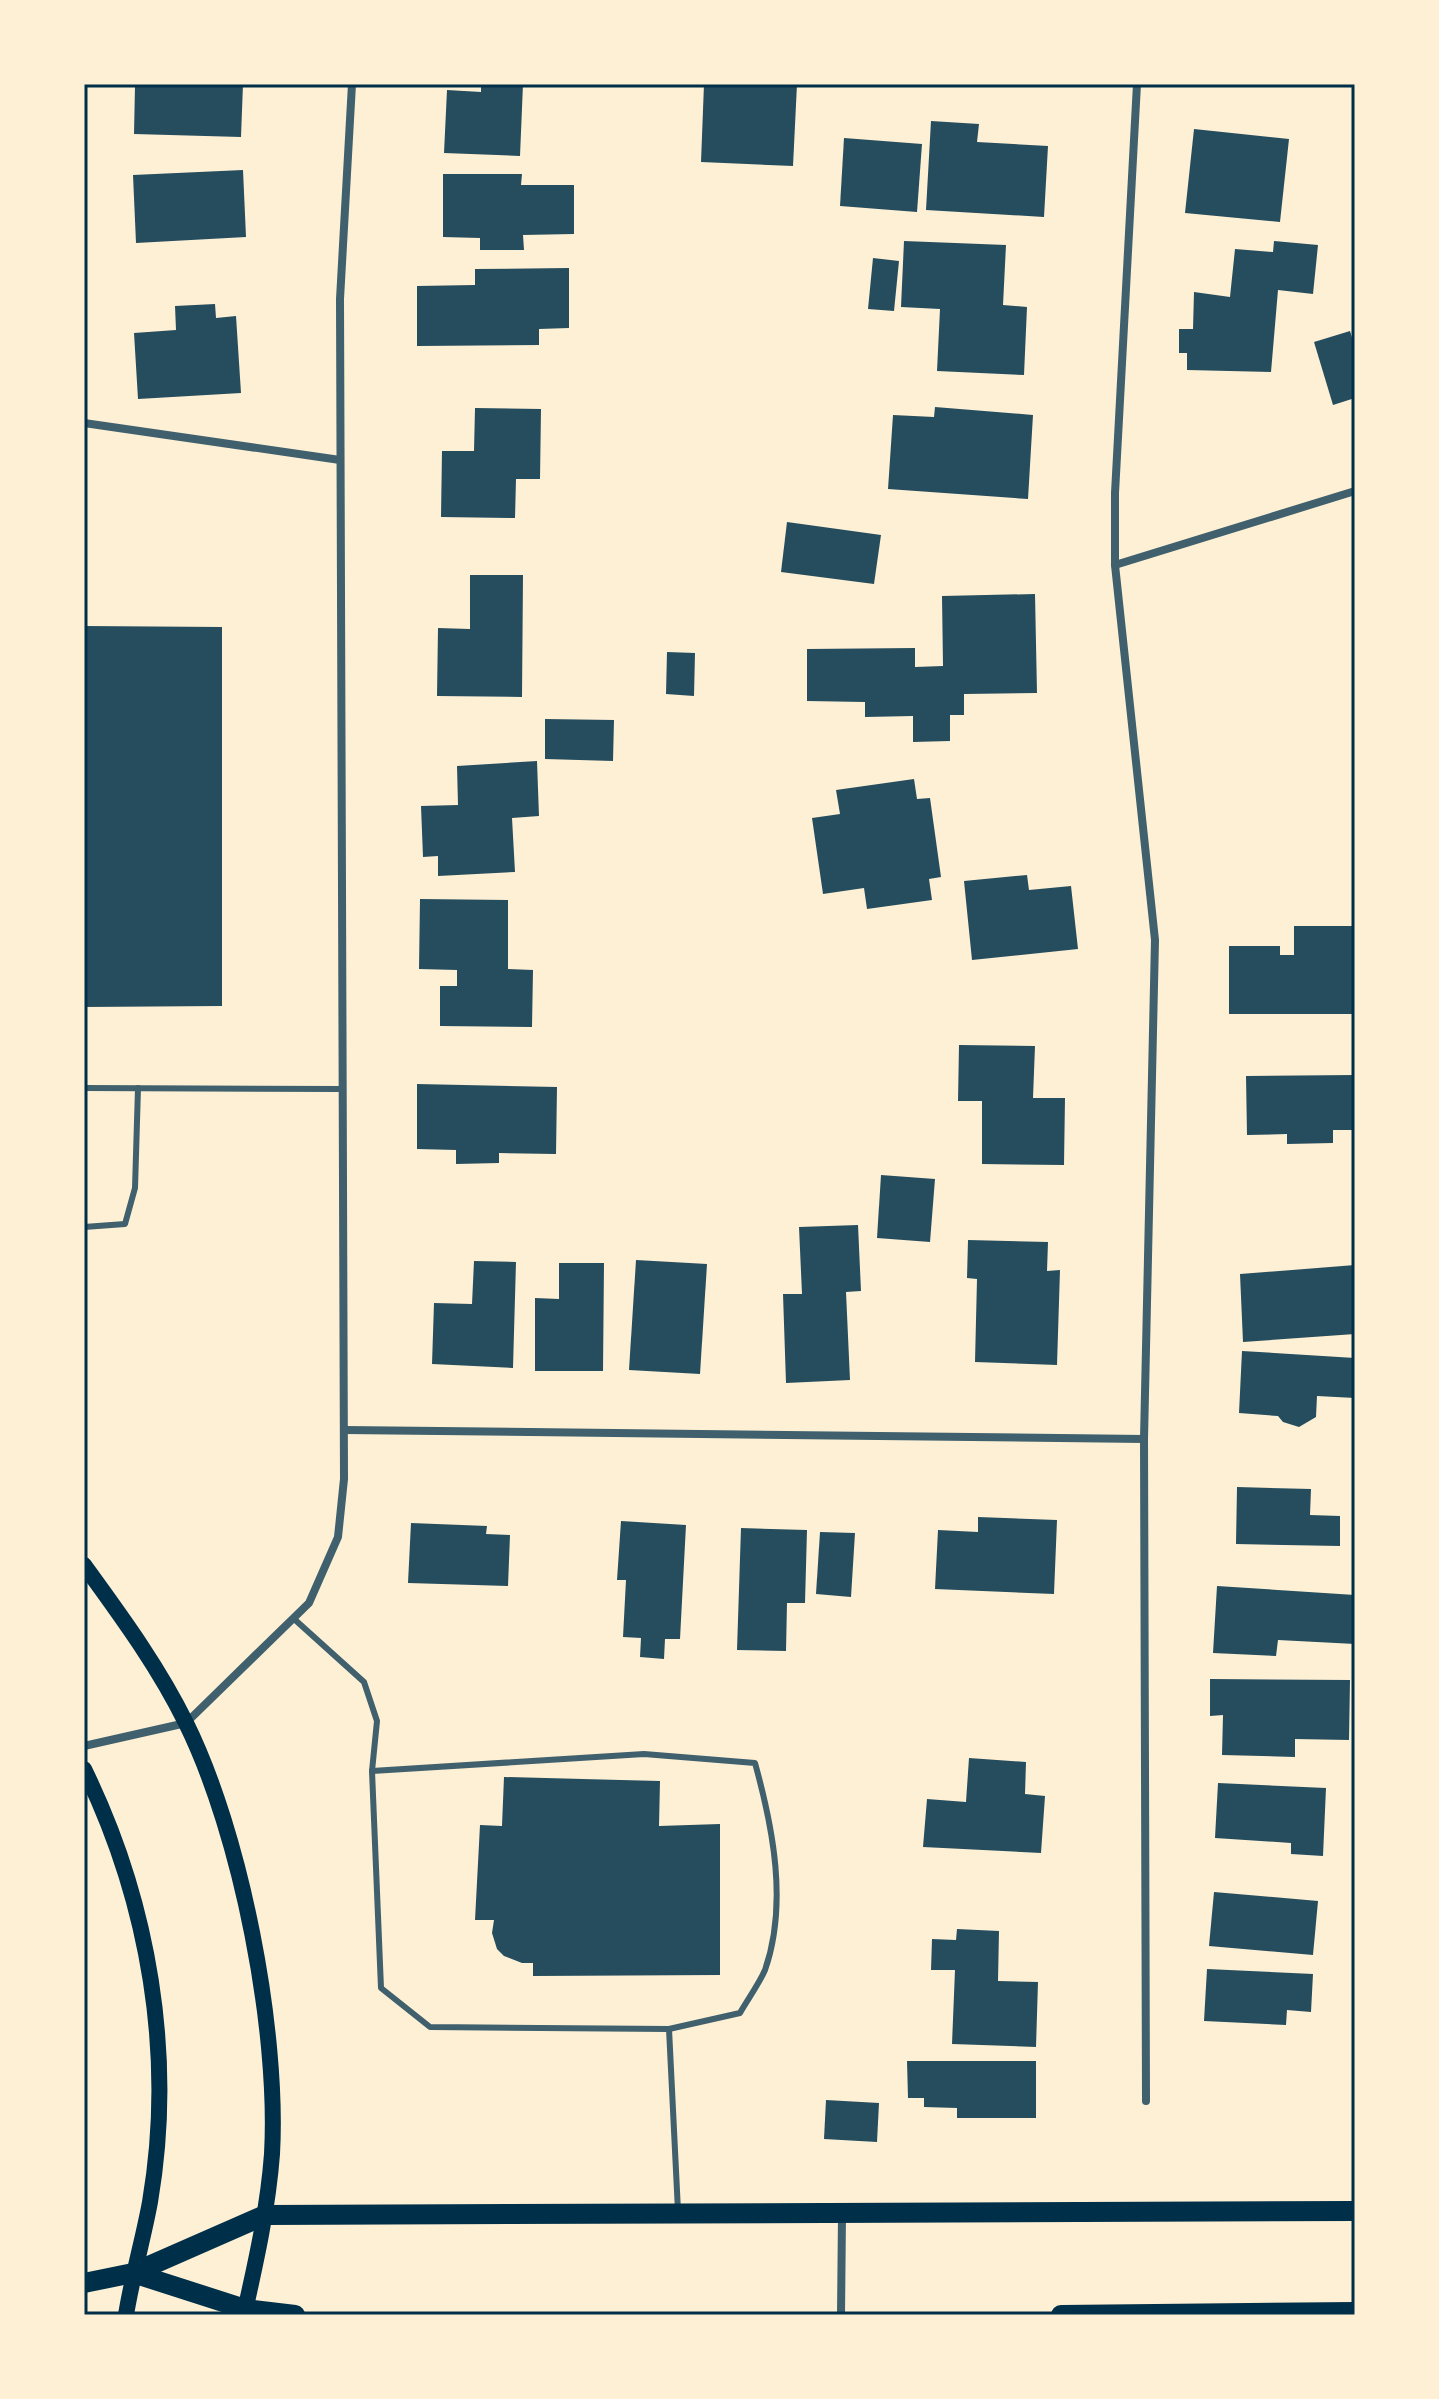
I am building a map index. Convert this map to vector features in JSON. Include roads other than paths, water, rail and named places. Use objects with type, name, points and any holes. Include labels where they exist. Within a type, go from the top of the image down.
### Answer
[{"type":"main road","points":[[84,1565],[142,1646],[186,1723],[230,1848],[263,2000],[272,2152],[265,2215],[244,2312]]},
{"type":"main road","points":[[84,1769],[133,1890],[148,1959],[157,2030],[160,2101],[150,2201],[126,2315]]},
{"type":"main road","points":[[84,2283],[133,2273],[265,2215],[1355,2211]]},
{"type":"main road","points":[[133,2273],[244,2312],[295,2315]]},
{"type":"main road","points":[[1061,2315],[1355,2312]]},
{"type":"street","points":[[84,1746],[186,1723],[309,1603],[338,1537],[344,1479],[340,299],[352,84]]},
{"type":"street","points":[[1137,84],[1115,493],[1115,565],[1155,940],[1144,1439],[1146,2101]]},
{"type":"street","points":[[84,423],[340,460]]},
{"type":"street","points":[[1115,565],[1355,491]]},
{"type":"street","points":[[344,1430],[1144,1439]]},
{"type":"street","points":[[841,2315],[842,2213]]},
{"type":"lane","points":[[84,1088],[343,1089]]},
{"type":"lane","points":[[84,1227],[125,1224],[135,1188],[138,1088]]},
{"type":"lane","points":[[293,1618],[364,1682],[377,1721],[372,1771],[381,1988],[430,2027],[669,2029],[740,2013],[764,1970],[776,1912],[772,1823],[755,1763],[644,1754],[372,1771]]},
{"type":"lane","points":[[669,2029],[678,2215]]}]
